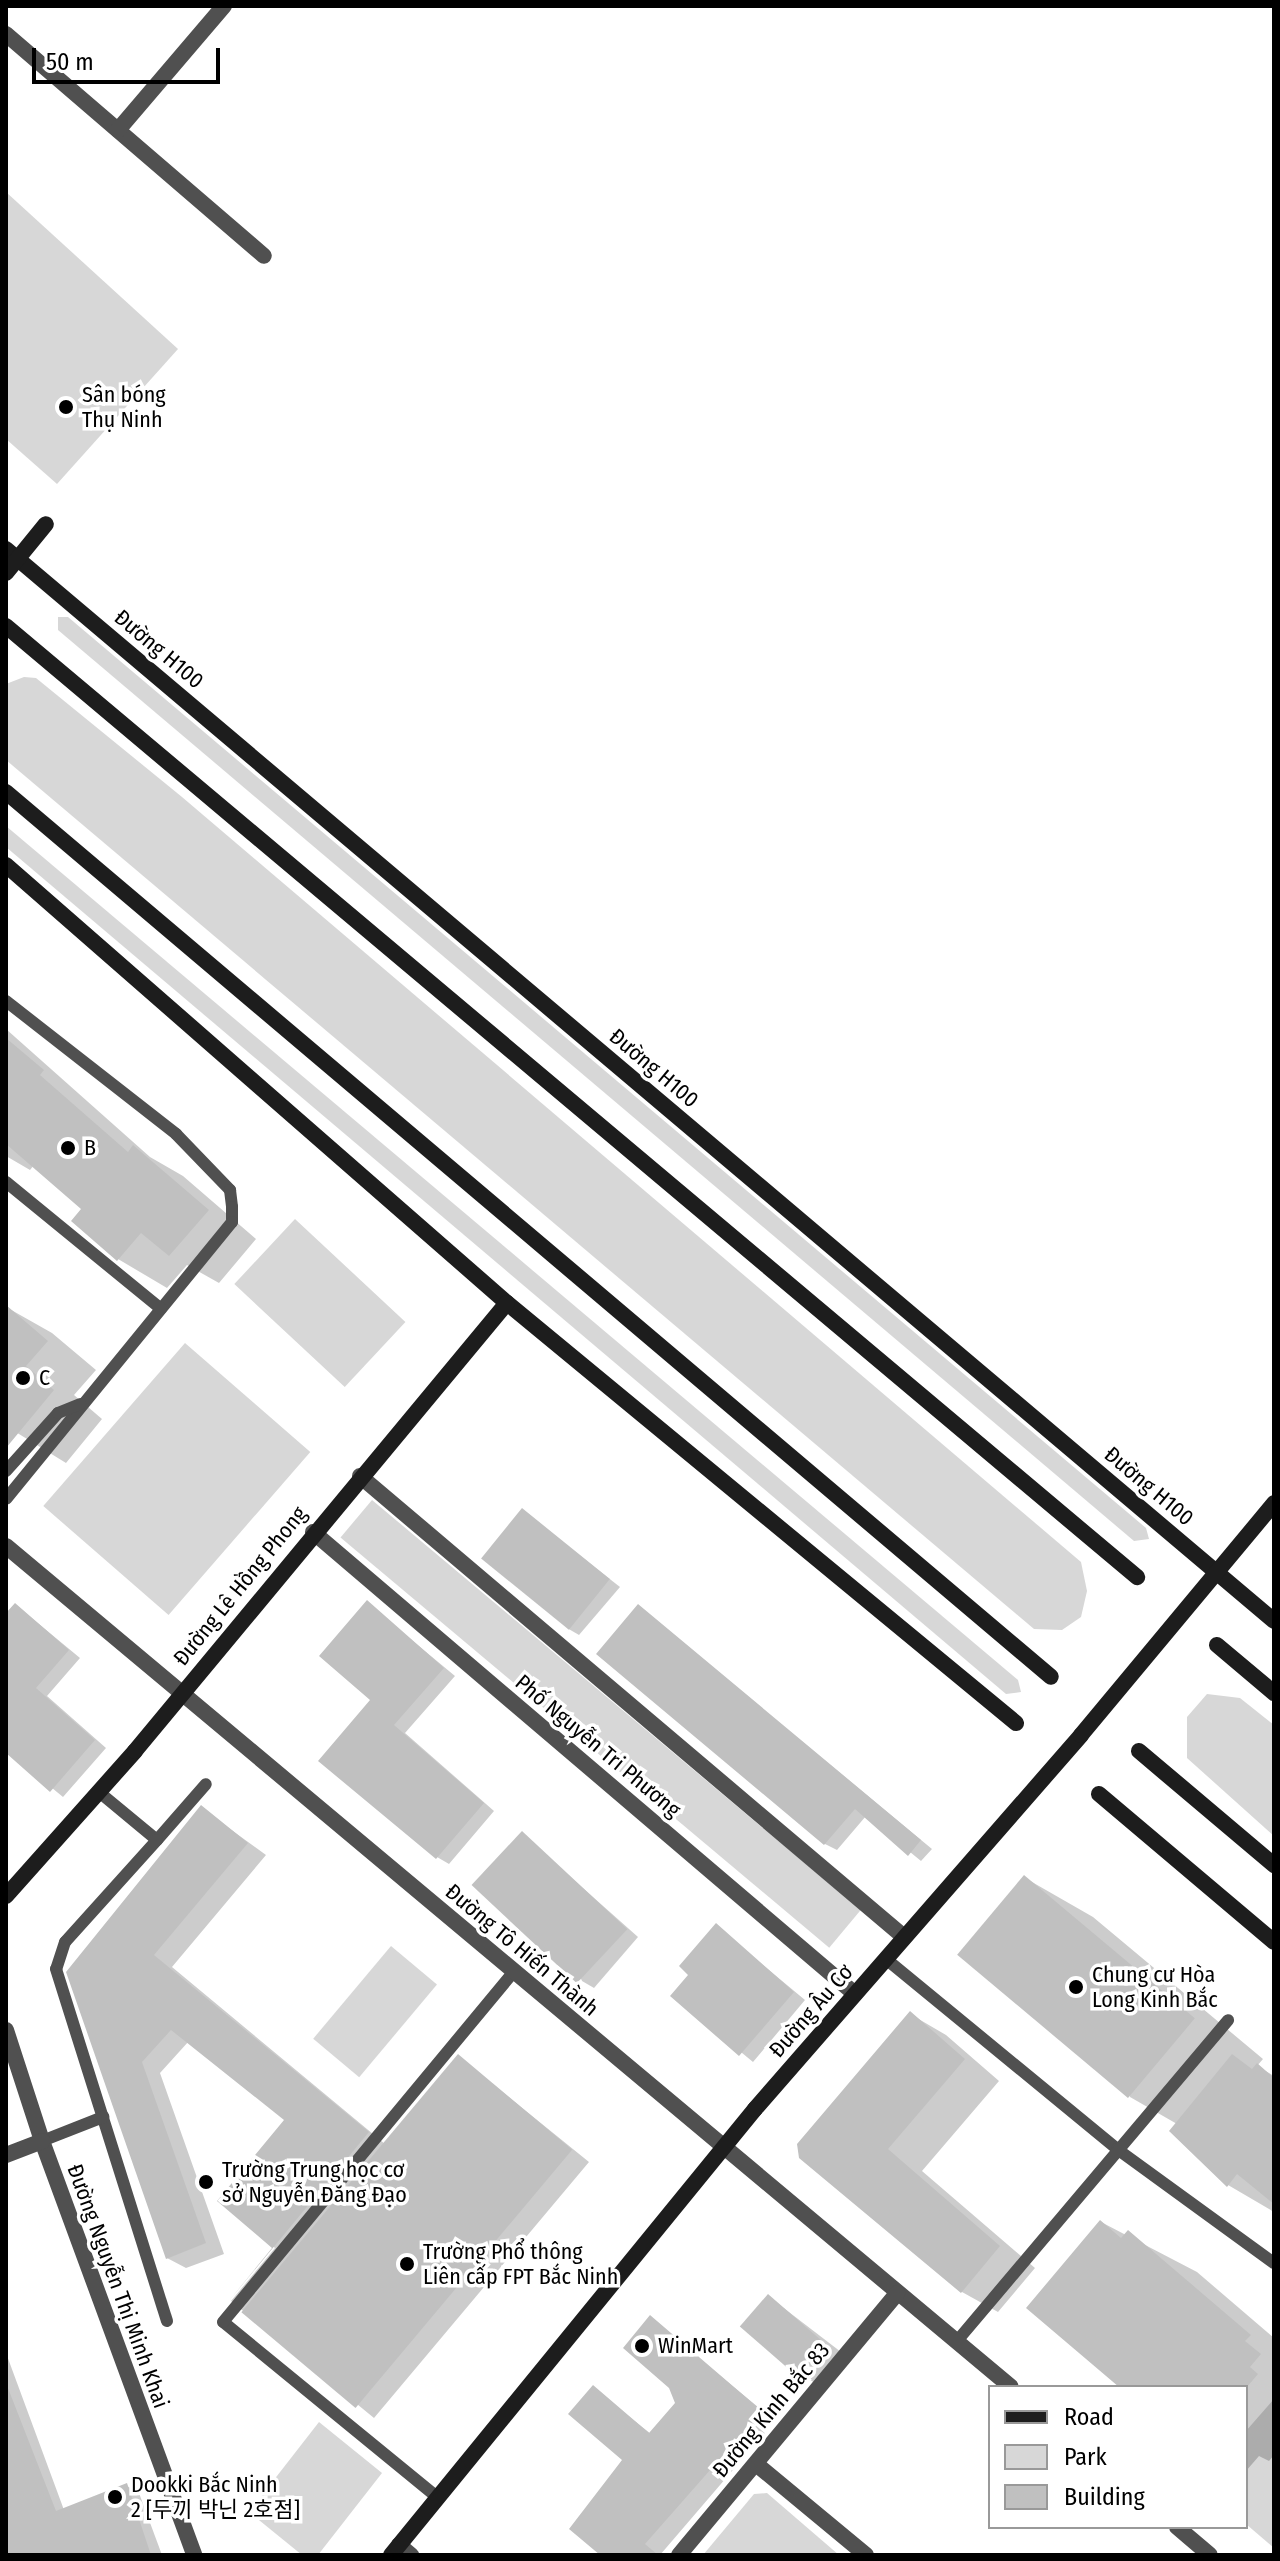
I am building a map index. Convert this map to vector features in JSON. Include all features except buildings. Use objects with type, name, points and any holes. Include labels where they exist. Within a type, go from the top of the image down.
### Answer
[{"type":"main road","points":[[6,573],[12,554],[46,524]]},
{"type":"main road","name":"Đường H100","points":[[12,554],[1274,1621]]},
{"type":"main road","points":[[6,626],[1137,1577]]},
{"type":"main road","points":[[6,792],[1051,1677]]},
{"type":"main road","points":[[6,865],[507,1303],[1016,1723]]},
{"type":"main road","name":"Đường Lê Hồng Phong","points":[[6,1896],[99,1792],[507,1303]]},
{"type":"main road","name":"Đường Âu Cơ","points":[[400,2552],[437,2497],[726,2146],[1274,1503]]},
{"type":"main road","points":[[1217,1645],[1274,1693]]},
{"type":"main road","points":[[1139,1751],[1274,1865]]},
{"type":"main road","points":[[1099,1794],[1274,1942]]},
{"type":"street","points":[[118,130],[224,6]]},
{"type":"street","points":[[6,34],[264,256]]},
{"type":"street","points":[[360,1476],[904,1937]]},
{"type":"street","name":"Phố Nguyễn Tri Phương","points":[[313,1532],[855,1994]]},
{"type":"street","name":"Đường Tô Hiến Thành","points":[[9,1554],[726,2146],[1009,2385]]},
{"type":"street","name":"Đường Nguyễn Thị Minh Khai","points":[[6,2030],[42,2141],[194,2555]]},
{"type":"street","points":[[6,2155],[42,2141]]},
{"type":"street","name":"Đường Kinh Bắc 83","points":[[679,2555],[897,2293]]},
{"type":"street","points":[[756,2464],[866,2555]]},
{"type":"street","points":[[1179,2529],[1210,2555]]},
{"type":"lane","points":[[6,1001],[176,1134],[230,1190],[232,1222],[80,1404],[71,1426],[6,1499]]},
{"type":"lane","points":[[6,1182],[161,1309]]},
{"type":"lane","points":[[6,1471],[58,1413],[80,1404]]},
{"type":"lane","points":[[167,2321],[56,1969],[59,1954],[206,1784]]},
{"type":"lane","points":[[99,1792],[157,1840]]},
{"type":"lane","points":[[886,1959],[1117,2149],[1274,2263]]},
{"type":"lane","points":[[437,2497],[223,2322],[514,1972]]},
{"type":"lane","points":[[957,2341],[1228,2020]]},
{"type":"lane","points":[[42,2141],[103,2117]]},
{"type":"green space","name":"Sân bóng Thụ Ninh","points":[[6,192],[178,349],[57,484],[6,439]]},
{"type":"green space","points":[[58,617],[68,617],[1146,1528],[1149,1539],[1134,1541],[58,630]]},
{"type":"green space","points":[[24,677],[36,678],[182,797],[1081,1562],[1087,1591],[1081,1617],[1062,1630],[1034,1629],[6,760],[6,684]]},
{"type":"green space","points":[[6,826],[1018,1680],[1021,1692],[1006,1694],[6,847]]},
{"type":"green space","points":[[295,1219],[405,1322],[345,1387],[234,1284]]},
{"type":"green space","points":[[185,1343],[310,1452],[169,1615],[43,1506]]},
{"type":"green space","points":[[372,1500],[861,1910],[829,1948],[341,1538]]},
{"type":"green space","points":[[1207,1694],[1240,1698],[1274,1725],[1274,1836],[1187,1758],[1187,1717]]},
{"type":"green space","points":[[391,1946],[437,1985],[359,2077],[313,2039]]},
{"type":"green space","points":[[1274,2399],[1274,2548],[1248,2526],[1248,2429]]},
{"type":"green space","points":[[319,2422],[382,2473],[318,2555],[302,2555],[249,2512]]},
{"type":"green space","points":[[767,2493],[839,2555],[703,2555],[754,2494]]},
{"type":"place","name":"Sân bóng Thụ Ninh","points":[[66,407]]},
{"type":"place","name":"B","points":[[68,1148]]},
{"type":"place","name":"C","points":[[23,1378]]},
{"type":"place","name":"Chung cư Hòa Long Kinh Bắc","points":[[1076,1987]]},
{"type":"place","name":"Trường Trung học cơ sở Nguyễn Đăng Đạo","points":[[206,2182]]},
{"type":"place","name":"Trường Phổ thông Liên cấp FPT Bắc Ninh","points":[[407,2264]]},
{"type":"place","name":"WinMart","points":[[642,2346]]},
{"type":"place","name":"Dookki Bắc Ninh 2 [두끼 박닌 2호점]","points":[[115,2497]]}]
